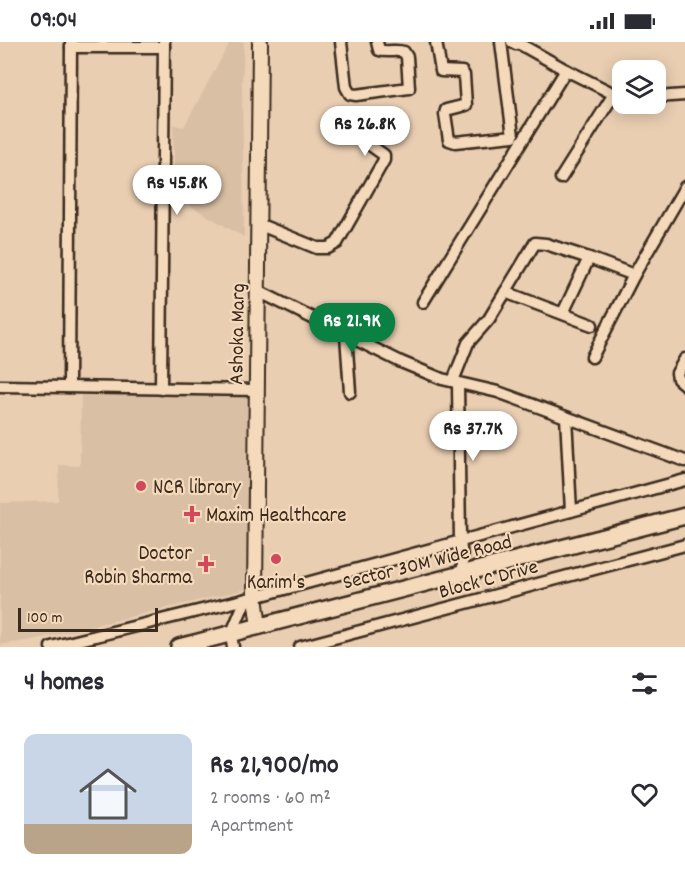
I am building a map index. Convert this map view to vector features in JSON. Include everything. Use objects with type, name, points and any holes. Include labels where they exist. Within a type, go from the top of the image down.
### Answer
[{"type":"main road","name":"Sector 30M Wide Road","points":[[179,647],[232,641],[259,627],[360,599],[685,516]]},
{"type":"street","name":"Ashoka Marg","points":[[259,627],[251,598],[258,291],[260,42]]},
{"type":"street","points":[[340,42],[346,87],[350,94],[409,88],[408,57],[404,52],[398,50],[384,52],[380,50],[377,42]]},
{"type":"street","points":[[436,42],[441,72],[462,72],[464,75],[466,105],[450,108],[445,114],[449,140],[455,142],[513,136],[501,42]]},
{"type":"street","points":[[512,42],[516,44],[518,42],[566,70],[612,91]]},
{"type":"street","points":[[69,387],[71,44],[164,44],[161,389]]},
{"type":"street","points":[[423,302],[566,70]]},
{"type":"street","points":[[666,96],[685,95]]},
{"type":"street","points":[[561,178],[612,103]]},
{"type":"street","points":[[258,224],[317,248],[328,248],[337,243],[384,160],[384,155],[380,151],[356,135]]},
{"type":"street","points":[[592,357],[634,275],[685,186]]},
{"type":"street","points":[[464,574],[460,541],[456,382],[468,343],[489,319],[535,243],[546,244],[590,258],[634,275]]},
{"type":"street","points":[[563,313],[590,258]]},
{"type":"street","points":[[258,291],[442,380],[498,392],[685,461]]},
{"type":"street","points":[[505,292],[592,325]]},
{"type":"street","points":[[346,335],[350,392]]},
{"type":"street","points":[[685,359],[677,372],[678,379],[685,385]]},
{"type":"street","points":[[0,386],[256,390]]},
{"type":"street","points":[[566,417],[571,511]]},
{"type":"street","points":[[51,647],[251,598],[685,480]]},
{"type":"street","name":"Block C Drive","points":[[300,647],[340,642],[685,545]]},
{"type":"street","points":[[232,641],[251,598]]},
{"type":"shaded area","points":[[230,42],[244,42],[242,85],[244,237],[175,197],[173,125],[184,127]]},
{"type":"shaded area","points":[[248,394],[247,589],[37,639],[0,645],[0,503],[58,501],[59,465],[80,466],[81,395]]},
{"type":"place","name":"NCR library","points":[[141,486]]},
{"type":"place","name":"Maxim Healthcare","points":[[192,514]]},
{"type":"place","name":"Karim's","points":[[276,559]]},
{"type":"place","name":"Doctor Robin Sharma","points":[[206,564]]}]
